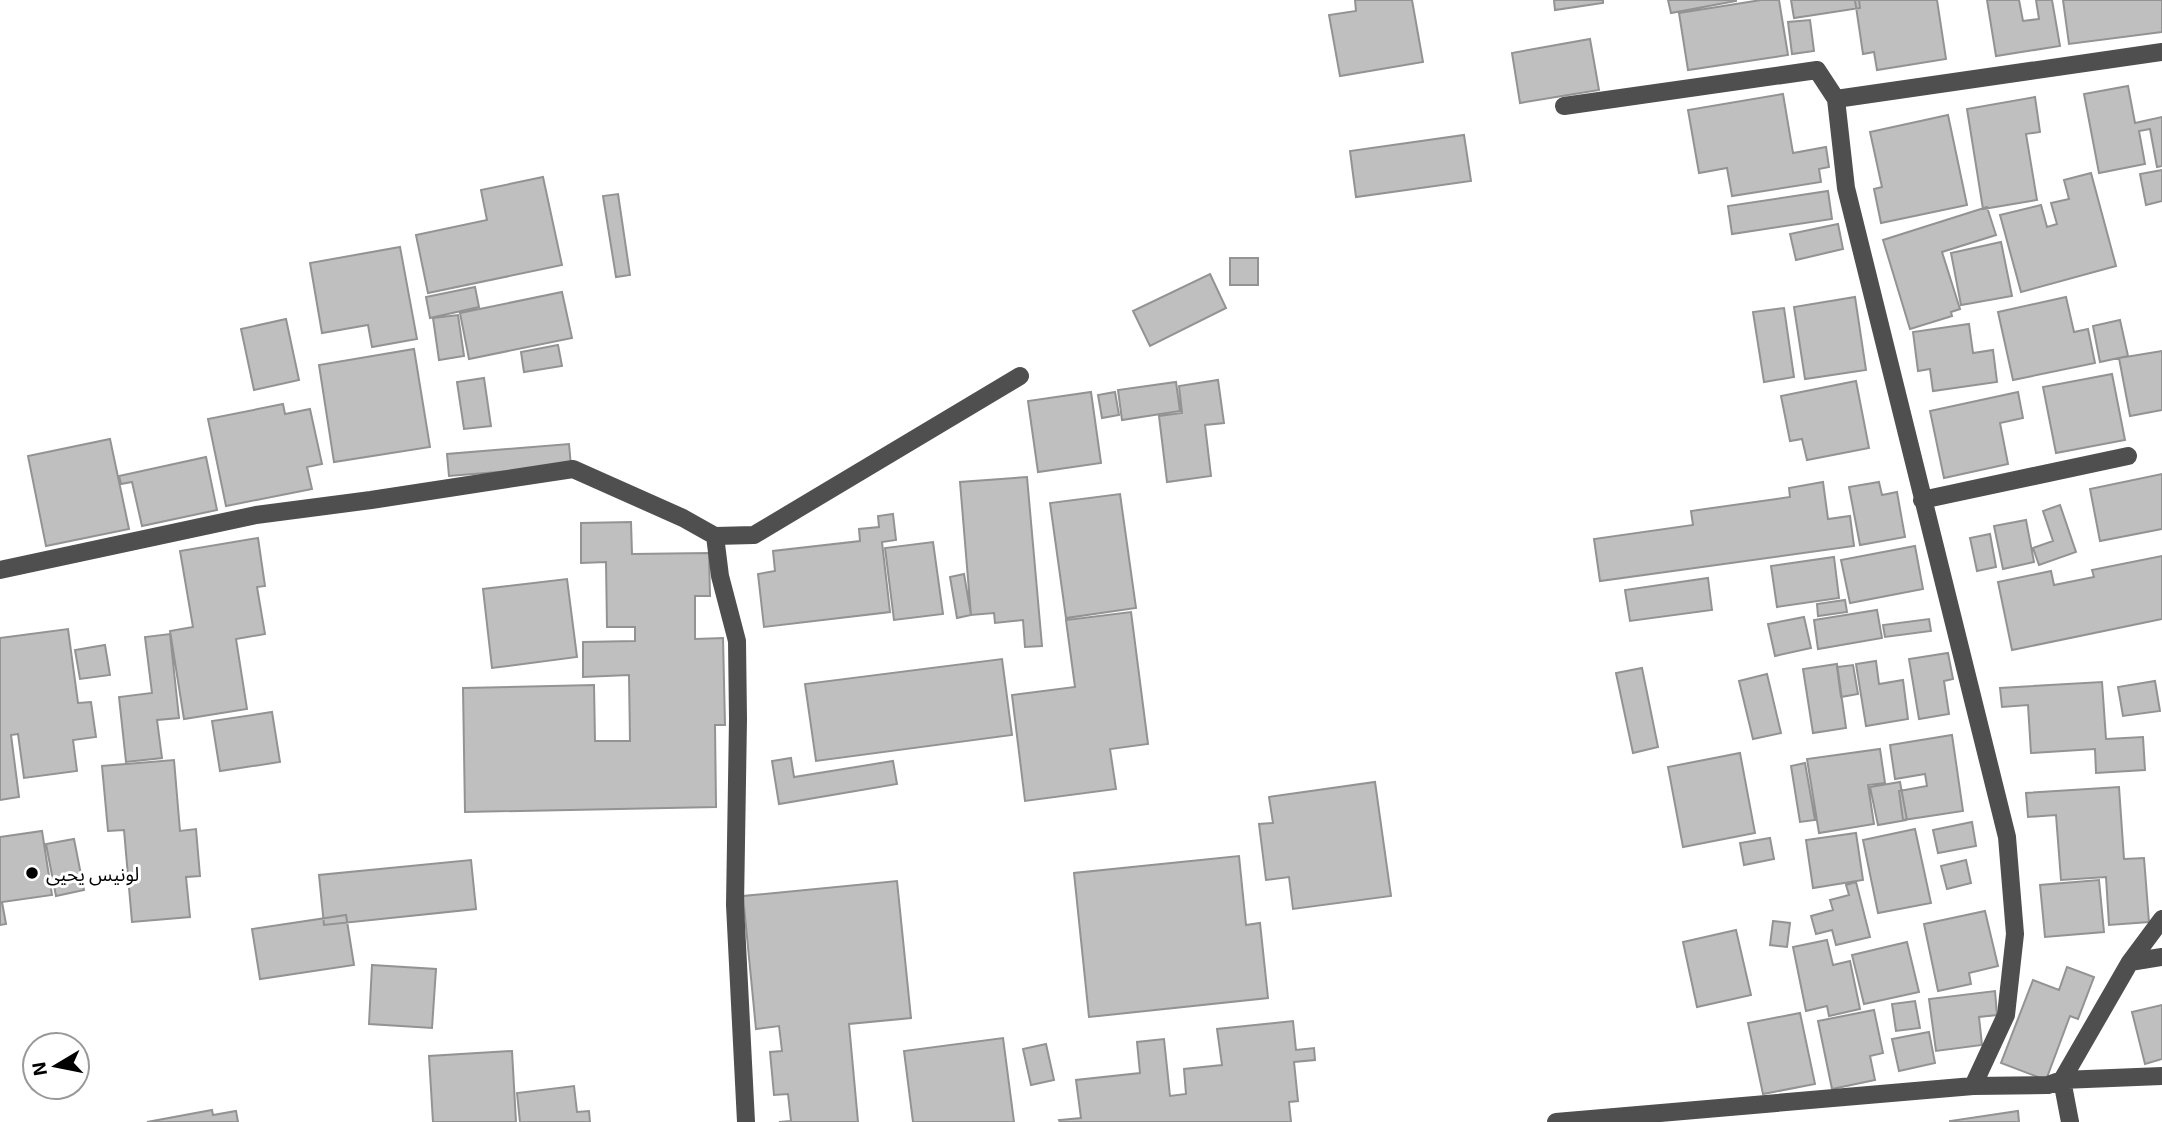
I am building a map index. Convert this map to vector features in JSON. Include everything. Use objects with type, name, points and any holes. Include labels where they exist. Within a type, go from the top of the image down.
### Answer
[{"type":"street","points":[[1836,99],[2162,52]]},
{"type":"street","points":[[1564,106],[1817,70],[1836,99],[1846,188],[2007,838],[2015,934],[2006,1014],[1973,1086]]},
{"type":"street","points":[[0,570],[256,515],[573,469],[683,518],[715,536],[754,535],[1020,376]]},
{"type":"street","points":[[1922,500],[2128,456]]},
{"type":"street","points":[[715,536],[720,576],[737,640],[734,905],[746,1122]]},
{"type":"street","points":[[2070,1122],[2062,1080],[2130,962],[2162,919]]},
{"type":"street","points":[[2130,962],[2162,957]]},
{"type":"street","points":[[1556,1122],[1973,1086],[2048,1085],[2062,1080],[2162,1076]]},
{"type":"building","points":[[1355,0],[1412,0],[1423,62],[1340,76],[1329,15],[1356,11]]},
{"type":"building","points":[[1554,0],[1603,0],[1603,3],[1555,10]]},
{"type":"building","points":[[1668,0],[1736,0],[1736,1],[1671,13]]},
{"type":"building","points":[[1761,0],[1779,0],[1788,55],[1688,70],[1679,13]]},
{"type":"building","points":[[1791,0],[1859,0],[1860,8],[1794,18]]},
{"type":"building","points":[[1855,0],[1937,0],[1946,59],[1877,70],[1874,52],[1863,54]]},
{"type":"building","points":[[1987,0],[2019,0],[2023,21],[2039,19],[2036,0],[2052,0],[2060,46],[1996,56]]},
{"type":"building","points":[[2063,0],[2162,0],[2162,32],[2069,44]]},
{"type":"building","points":[[1810,20],[1814,51],[1792,54],[1788,22]]},
{"type":"building","points":[[1590,39],[1599,90],[1520,103],[1512,53]]},
{"type":"building","points":[[2128,86],[2135,123],[2162,117],[2162,166],[2157,167],[2150,129],[2139,131],[2145,164],[2099,173],[2084,94]]},
{"type":"building","points":[[1783,94],[1793,153],[1826,147],[1829,167],[1819,169],[1821,182],[1732,196],[1727,168],[1699,173],[1688,110]]},
{"type":"building","points":[[2035,97],[2040,132],[2026,134],[2037,200],[1983,209],[1967,109]]},
{"type":"building","points":[[1948,115],[1967,205],[1881,223],[1874,189],[1882,187],[1870,132]]},
{"type":"building","points":[[1464,135],[1471,181],[1356,197],[1350,151]]},
{"type":"building","points":[[2162,170],[2162,201],[2146,205],[2140,174]]},
{"type":"building","points":[[2091,173],[2116,266],[2021,292],[2000,215],[2041,205],[2047,227],[2057,224],[2051,203],[2069,199],[2064,180]]},
{"type":"building","points":[[543,177],[562,265],[428,293],[416,235],[487,220],[481,190]]},
{"type":"building","points":[[1828,191],[1832,219],[1732,234],[1728,206]]},
{"type":"building","points":[[618,194],[630,275],[616,277],[603,196]]},
{"type":"building","points":[[1987,207],[1996,235],[1942,252],[1960,309],[1951,312],[1952,316],[1910,329],[1883,240]]},
{"type":"building","points":[[1838,224],[1843,249],[1796,260],[1790,234]]},
{"type":"building","points":[[2001,242],[2012,296],[1961,305],[1951,253]]},
{"type":"building","points":[[400,247],[417,339],[372,347],[368,325],[322,333],[310,263]]},
{"type":"building","points":[[1230,258],[1258,258],[1258,285],[1230,285]]},
{"type":"building","points":[[1210,274],[1226,308],[1150,346],[1133,311]]},
{"type":"building","points":[[475,287],[479,307],[430,318],[426,297]]},
{"type":"building","points":[[562,292],[572,338],[469,359],[460,313]]},
{"type":"building","points":[[1855,297],[1866,370],[1805,379],[1794,307]]},
{"type":"building","points":[[2066,297],[2074,332],[2088,329],[2095,363],[2013,380],[1998,312]]},
{"type":"building","points":[[1784,308],[1794,377],[1764,382],[1753,312]]},
{"type":"building","points":[[458,315],[464,356],[439,360],[433,318]]},
{"type":"building","points":[[286,319],[299,380],[254,390],[241,329]]},
{"type":"building","points":[[2120,320],[2128,356],[2100,362],[2093,326]]},
{"type":"building","points":[[1969,324],[1973,353],[1993,350],[1997,382],[1933,391],[1930,369],[1918,371],[1913,332]]},
{"type":"building","points":[[558,345],[562,366],[524,372],[521,352]]},
{"type":"building","points":[[414,349],[430,447],[334,462],[319,365]]},
{"type":"building","points":[[2162,351],[2162,410],[2130,416],[2119,358]]},
{"type":"building","points":[[2112,374],[2125,440],[2056,453],[2043,387]]},
{"type":"building","points":[[484,378],[491,426],[464,429],[457,382]]},
{"type":"building","points":[[1218,380],[1224,423],[1205,425],[1211,476],[1167,482],[1159,416],[1182,413],[1179,386]]},
{"type":"building","points":[[1856,381],[1869,448],[1807,460],[1802,439],[1790,441],[1781,396]]},
{"type":"building","points":[[1176,382],[1180,411],[1122,420],[1118,390]]},
{"type":"building","points":[[1091,392],[1101,463],[1038,472],[1028,401]]},
{"type":"building","points":[[1115,392],[1119,415],[1102,418],[1098,395]]},
{"type":"building","points":[[2018,392],[2023,418],[2000,423],[2008,464],[1944,478],[1930,411]]},
{"type":"building","points":[[283,404],[285,414],[310,409],[322,464],[307,467],[312,489],[226,506],[208,419]]},
{"type":"building","points":[[110,439],[129,529],[46,546],[28,456]]},
{"type":"building","points":[[569,444],[571,466],[449,476],[447,454]]},
{"type":"building","points":[[206,457],[217,510],[142,526],[132,482],[121,484],[119,476]]},
{"type":"building","points":[[2162,474],[2162,529],[2100,541],[2090,489]]},
{"type":"building","points":[[1027,477],[1042,646],[1025,647],[1023,620],[995,623],[994,613],[971,615],[960,482]]},
{"type":"building","points":[[1823,482],[1828,519],[1850,516],[1854,546],[1600,581],[1594,539],[1693,525],[1691,511],[1790,497],[1789,488]]},
{"type":"building","points":[[1879,482],[1882,495],[1897,492],[1905,537],[1860,545],[1849,487]]},
{"type":"building","points":[[1120,494],[1136,608],[1066,618],[1050,503]]},
{"type":"building","points":[[2060,505],[2076,552],[2039,565],[2033,548],[2053,541],[2043,511]]},
{"type":"building","points":[[893,514],[896,540],[882,542],[890,612],[764,627],[758,574],[775,571],[773,551],[860,541],[859,529],[879,527],[878,516]]},
{"type":"building","points":[[2026,520],[2034,562],[2003,569],[1994,526]]},
{"type":"building","points":[[631,522],[632,554],[709,553],[710,596],[695,596],[695,639],[723,638],[725,725],[715,725],[716,807],[465,812],[463,688],[594,685],[595,741],[630,741],[629,675],[583,677],[583,642],[635,641],[635,627],[607,627],[606,562],[581,563],[581,523]]},
{"type":"building","points":[[1990,534],[1996,567],[1977,571],[1970,538]]},
{"type":"building","points":[[258,538],[265,586],[257,587],[265,634],[236,639],[247,709],[184,719],[170,631],[193,627],[180,551]]},
{"type":"building","points":[[933,542],[943,614],[894,620],[885,548]]},
{"type":"building","points":[[1915,546],[1923,589],[1850,603],[1841,560]]},
{"type":"building","points":[[2162,556],[2162,619],[2012,650],[1998,582],[2051,571],[2054,585],[2094,577],[2092,570]]},
{"type":"building","points":[[1834,557],[1839,598],[1777,607],[1771,566]]},
{"type":"building","points":[[964,574],[971,615],[957,618],[950,577]]},
{"type":"building","points":[[1708,578],[1712,610],[1630,621],[1625,590]]},
{"type":"building","points":[[567,579],[577,657],[492,668],[483,589]]},
{"type":"building","points":[[1845,600],[1847,612],[1818,616],[1817,604]]},
{"type":"building","points":[[1877,610],[1882,638],[1818,649],[1814,620]]},
{"type":"building","points":[[1131,612],[1148,744],[1110,749],[1116,789],[1025,801],[1012,695],[1075,687],[1066,620]]},
{"type":"building","points":[[1804,617],[1811,648],[1775,656],[1768,624]]},
{"type":"building","points":[[1929,619],[1931,631],[1885,637],[1883,625]]},
{"type":"building","points":[[68,629],[78,703],[91,702],[96,737],[73,740],[77,771],[24,778],[18,734],[11,735],[19,797],[0,800],[0,638]]},
{"type":"building","points":[[170,634],[179,718],[157,720],[162,758],[126,762],[119,697],[152,693],[145,637]]},
{"type":"building","points":[[105,645],[110,675],[80,679],[75,650]]},
{"type":"building","points":[[1948,653],[1953,679],[1944,681],[1949,714],[1919,719],[1909,659]]},
{"type":"building","points":[[1002,659],[1012,735],[816,761],[805,684]]},
{"type":"building","points":[[1876,661],[1879,684],[1903,680],[1908,719],[1866,726],[1856,664]]},
{"type":"building","points":[[1837,664],[1846,728],[1813,733],[1803,669]]},
{"type":"building","points":[[1853,665],[1858,694],[1841,697],[1837,667]]},
{"type":"building","points":[[1642,668],[1658,747],[1633,753],[1616,673]]},
{"type":"building","points":[[1767,674],[1781,733],[1753,739],[1739,681]]},
{"type":"building","points":[[2155,681],[2160,711],[2123,716],[2118,687]]},
{"type":"building","points":[[2102,682],[2106,739],[2143,737],[2145,770],[2096,773],[2095,749],[2031,753],[2028,705],[2002,707],[2000,688]]},
{"type":"building","points":[[272,712],[280,762],[220,771],[212,721]]},
{"type":"building","points":[[1952,735],[1963,811],[1903,820],[1899,791],[1927,786],[1925,774],[1895,779],[1890,745]]},
{"type":"building","points":[[1880,749],[1885,783],[1868,785],[1874,824],[1819,833],[1807,759]]},
{"type":"building","points":[[1740,753],[1755,833],[1683,847],[1668,767]]},
{"type":"building","points":[[791,758],[794,777],[893,761],[897,784],[779,804],[772,761]]},
{"type":"building","points":[[174,760],[180,831],[196,829],[200,876],[186,877],[190,917],[132,922],[124,830],[108,831],[102,766]]},
{"type":"building","points":[[1805,763],[1815,820],[1800,822],[1791,766]]},
{"type":"building","points":[[1375,782],[1391,896],[1293,909],[1289,877],[1266,880],[1259,824],[1273,823],[1269,797]]},
{"type":"building","points":[[1900,782],[1907,820],[1878,825],[1870,787]]},
{"type":"building","points":[[2119,787],[2124,859],[2144,858],[2149,922],[2109,925],[2106,877],[2061,880],[2056,815],[2028,817],[2026,793]]},
{"type":"building","points":[[1972,822],[1976,846],[1938,853],[1933,830]]},
{"type":"building","points":[[1915,829],[1931,903],[1878,913],[1863,840]]},
{"type":"building","points":[[42,831],[52,895],[2,902],[6,924],[0,925],[0,837]]},
{"type":"building","points":[[1856,833],[1863,880],[1813,888],[1806,840]]},
{"type":"building","points":[[1770,838],[1774,859],[1744,865],[1740,843]]},
{"type":"building","points":[[74,839],[84,890],[56,896],[46,844]]},
{"type":"building","points":[[1239,856],[1246,925],[1260,923],[1268,998],[1089,1017],[1074,873]]},
{"type":"building","points":[[471,860],[476,909],[324,925],[319,875]]},
{"type":"building","points":[[1966,860],[1971,883],[1947,889],[1941,866]]},
{"type":"building","points":[[2099,880],[2104,932],[2045,937],[2040,885]]},
{"type":"building","points":[[897,881],[911,1018],[849,1024],[858,1122],[779,1122],[791,1121],[788,1094],[774,1095],[770,1052],[782,1051],[779,1026],[756,1029],[743,896]]},
{"type":"building","points":[[1856,882],[1870,937],[1836,945],[1832,930],[1816,934],[1811,916],[1833,910],[1830,900],[1849,895],[1846,885]]},
{"type":"building","points":[[1985,911],[1998,966],[1969,973],[1971,984],[1938,991],[1924,924]]},
{"type":"building","points":[[346,915],[354,965],[260,979],[252,929]]},
{"type":"building","points":[[1773,921],[1790,923],[1787,947],[1770,945]]},
{"type":"building","points":[[1736,930],[1751,995],[1697,1007],[1683,942]]},
{"type":"building","points":[[1827,940],[1833,965],[1850,961],[1860,1009],[1829,1016],[1827,1006],[1806,1011],[1793,947]]},
{"type":"building","points":[[1907,942],[1919,992],[1864,1004],[1852,955]]},
{"type":"building","points":[[372,965],[436,969],[432,1028],[369,1024]]},
{"type":"building","points":[[2067,967],[2094,977],[2078,1019],[2070,1016],[2046,1080],[2001,1063],[2033,980],[2059,990]]},
{"type":"building","points":[[1995,991],[1997,1015],[1979,1017],[1982,1045],[1936,1051],[1929,999]]},
{"type":"building","points":[[1915,1001],[1920,1028],[1896,1031],[1892,1004]]},
{"type":"building","points":[[2162,1005],[2162,1059],[2145,1064],[2132,1012]]},
{"type":"building","points":[[1874,1010],[1883,1053],[1870,1056],[1875,1080],[1832,1089],[1818,1021]]},
{"type":"building","points":[[1800,1013],[1815,1084],[1763,1094],[1748,1023]]},
{"type":"building","points":[[1293,1021],[1296,1050],[1314,1048],[1315,1060],[1294,1062],[1298,1101],[1289,1102],[1291,1122],[1059,1120],[1081,1118],[1076,1080],[1140,1073],[1137,1042],[1164,1039],[1170,1096],[1186,1094],[1184,1069],[1222,1065],[1217,1029]]},
{"type":"building","points":[[1929,1032],[1935,1063],[1899,1071],[1892,1039]]},
{"type":"building","points":[[1003,1038],[1014,1122],[913,1122],[904,1051]]},
{"type":"building","points":[[1046,1044],[1054,1080],[1031,1085],[1023,1049]]},
{"type":"building","points":[[512,1051],[516,1122],[433,1122],[429,1056]]},
{"type":"building","points":[[574,1086],[577,1112],[589,1111],[590,1122],[520,1122],[517,1093]]},
{"type":"building","points":[[212,1110],[213,1115],[236,1111],[238,1122],[147,1122]]},
{"type":"building","points":[[2018,1111],[2019,1122],[1950,1122],[1950,1121]]},
{"type":"place","name":"لونيس يحيى","points":[[32,873]]}]
